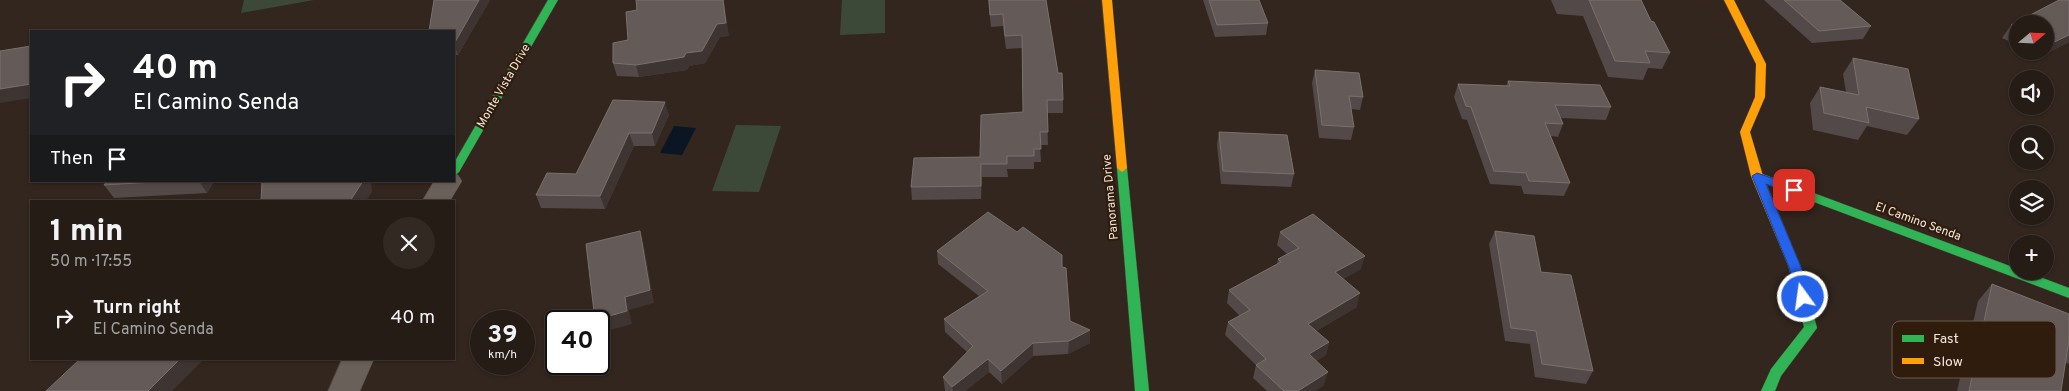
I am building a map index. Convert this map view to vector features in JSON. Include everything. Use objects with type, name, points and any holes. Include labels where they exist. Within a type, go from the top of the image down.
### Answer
[{"type":"street","name":"Monte Vista Drive","points":[[455,170],[554,0]]},
{"type":"street","name":"Panorama Drive","points":[[1107,0],[1142,391]]},
{"type":"street","points":[[1729,0],[1761,64],[1760,97],[1745,132],[1757,176],[1795,267],[1811,328],[1776,373],[1768,391]]},
{"type":"street","name":"El Camino Senda","points":[[1757,176],[2069,293]]},
{"type":"street","points":[[437,200],[447,182]]},
{"type":"street","points":[[344,391],[358,360]]},
{"type":"green space","points":[[244,0],[314,0],[241,13]]},
{"type":"green space","points":[[842,0],[885,0],[885,33],[840,35]]},
{"type":"green space","points":[[736,125],[781,126],[759,192],[712,191]]},
{"type":"water","points":[[674,126],[696,128],[682,155],[660,153]]},
{"type":"building","points":[[434,0],[479,0],[455,42],[455,30],[429,30]]},
{"type":"building","points":[[636,0],[723,0],[726,23],[717,24],[702,51],[686,53],[684,57],[636,65],[613,63],[613,43],[628,40],[626,12],[637,10]]},
{"type":"building","points":[[989,0],[1046,0],[1058,73],[1062,73],[1063,100],[1047,100],[1048,132],[1040,132],[1041,149],[1034,149],[1034,156],[1007,156],[1007,164],[981,164],[981,186],[911,187],[914,158],[980,157],[981,115],[1023,112],[1022,35],[1005,36],[1003,14],[990,15]]},
{"type":"building","points":[[1209,0],[1259,0],[1268,23],[1217,25]]},
{"type":"building","points":[[1589,0],[1641,0],[1670,53],[1645,51],[1650,63],[1615,61]]},
{"type":"building","points":[[1784,0],[1840,0],[1871,26],[1819,31]]},
{"type":"building","points":[[2059,0],[2069,0],[2069,35],[2054,42],[2054,15],[2030,15]]},
{"type":"building","points":[[30,46],[30,84],[0,89],[0,51]]},
{"type":"building","points":[[1853,58],[1908,69],[1919,119],[1866,107],[1869,123],[1824,113],[1820,87],[1859,95]]},
{"type":"building","points":[[1315,70],[1359,73],[1363,97],[1349,96],[1354,127],[1322,125]]},
{"type":"building","points":[[1508,81],[1600,85],[1611,107],[1555,105],[1563,124],[1545,123],[1570,183],[1529,181],[1526,173],[1494,171],[1471,107],[1466,106],[1458,84],[1510,86]]},
{"type":"building","points":[[613,100],[665,102],[652,133],[629,133],[600,196],[536,195],[547,173],[576,174]]},
{"type":"building","points":[[1219,132],[1287,135],[1294,174],[1223,171]]},
{"type":"building","points":[[106,182],[154,182],[104,185]]},
{"type":"building","points":[[262,182],[362,182],[351,200],[261,200]]},
{"type":"building","points":[[988,212],[1017,232],[1023,227],[1062,255],[1062,267],[1066,268],[1070,321],[1090,330],[1069,341],[1033,343],[1001,371],[988,359],[952,387],[943,377],[973,346],[944,319],[988,291],[937,251]]},
{"type":"building","points":[[1313,214],[1365,256],[1335,272],[1360,293],[1308,324],[1329,342],[1309,354],[1328,372],[1298,391],[1284,391],[1256,365],[1266,359],[1228,322],[1250,310],[1229,290],[1281,262],[1278,259],[1299,248],[1280,232]]},
{"type":"building","points":[[640,231],[650,290],[625,297],[627,311],[610,316],[610,310],[594,310],[586,244]]},
{"type":"building","points":[[1495,231],[1534,236],[1541,272],[1571,275],[1593,371],[1542,364],[1536,331],[1511,328]]},
{"type":"building","points":[[1992,284],[2069,314],[2069,340],[2061,391],[1969,391],[1972,378],[2056,378],[2056,321],[1984,321]]},
{"type":"building","points":[[79,360],[179,360],[148,391],[46,391]]},
{"type":"traffic: fast","points":[[455,170],[553,0]]},
{"type":"traffic: fast","points":[[1122,168],[1142,391]]},
{"type":"traffic: fast","points":[[1757,176],[2069,293]]},
{"type":"traffic: fast","points":[[1768,391],[1776,373],[1811,328],[1794,265]]},
{"type":"traffic: slow","points":[[1107,0],[1122,168]]},
{"type":"traffic: slow","points":[[1729,0],[1761,64],[1760,97],[1745,132],[1757,176],[1794,265]]},
{"type":"route","points":[[1794,190],[1757,176],[1795,267],[1803,297]]}]
